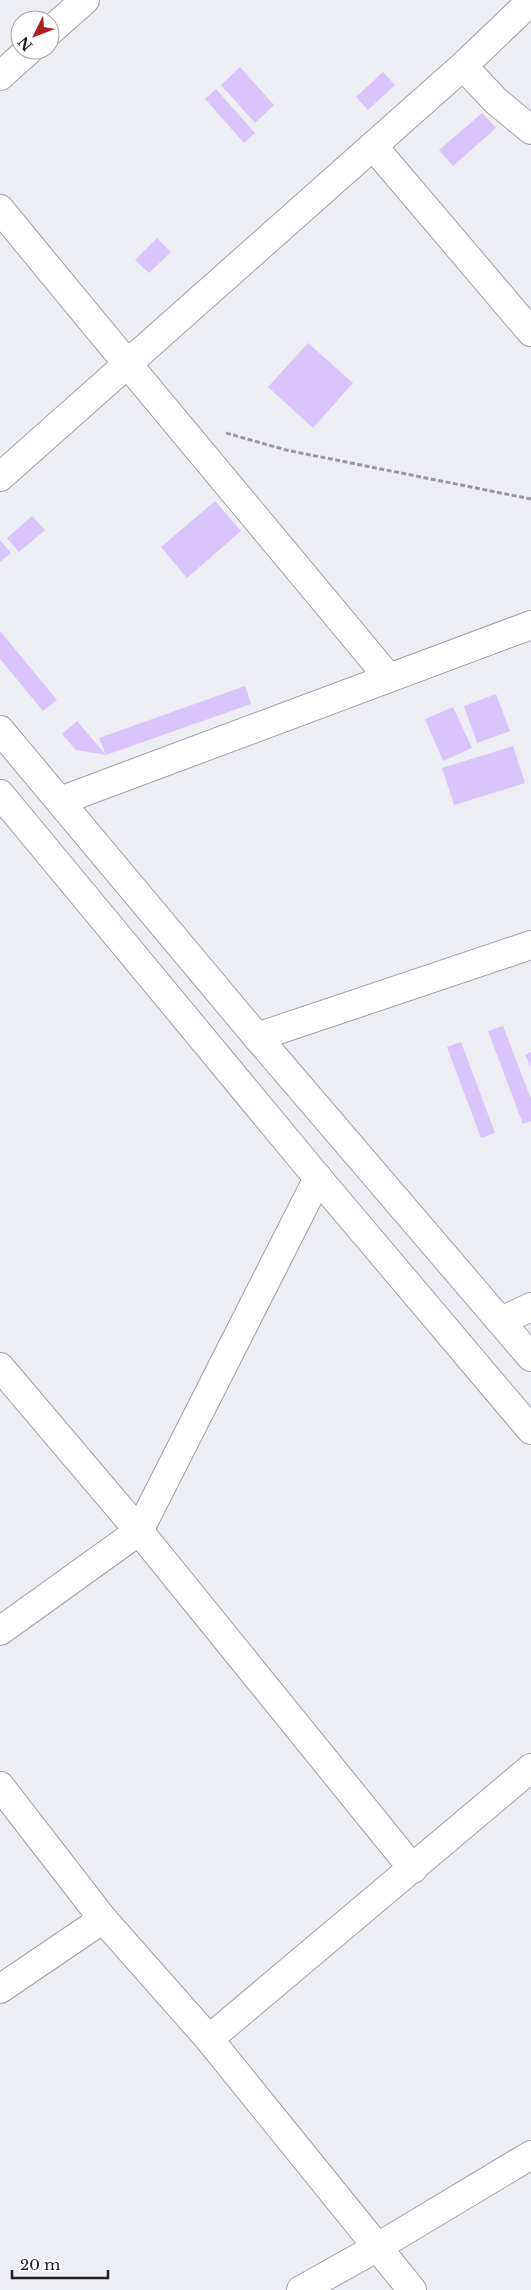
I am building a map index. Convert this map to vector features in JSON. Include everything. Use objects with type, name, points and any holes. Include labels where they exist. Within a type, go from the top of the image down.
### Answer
[{"type":"street","points":[[60,22],[85,0]]},
{"type":"street","points":[[0,477],[463,66],[531,1]]},
{"type":"street","points":[[0,76],[18,60]]},
{"type":"street","points":[[463,66],[496,101],[531,130]]},
{"type":"street","points":[[373,146],[531,332]]},
{"type":"street","points":[[0,209],[126,364],[174,418],[388,677]]},
{"type":"street","points":[[60,801],[531,625]]},
{"type":"street","points":[[0,730],[257,1037],[531,1357]]},
{"type":"street","points":[[0,794],[318,1178],[531,1430]]},
{"type":"street","points":[[257,1037],[531,945]]},
{"type":"street","points":[[0,1631],[139,1531],[318,1178]]},
{"type":"street","points":[[502,1321],[531,1307]]},
{"type":"street","points":[[0,1367],[139,1531],[413,1869]]},
{"type":"street","points":[[209,2039],[531,1768]]},
{"type":"street","points":[[0,1786],[104,1919],[209,2039],[376,2248],[412,2290]]},
{"type":"street","points":[[0,1989],[104,1919]]},
{"type":"street","points":[[301,2290],[376,2248],[531,2155]]},
{"type":"path","points":[[223,432],[286,450],[531,499]]},
{"type":"building","points":[[240,67],[274,105],[255,123],[221,85]]},
{"type":"building","points":[[383,72],[395,85],[368,110],[356,97]]},
{"type":"building","points":[[216,89],[255,133],[244,143],[205,99]]},
{"type":"building","points":[[482,113],[496,128],[453,166],[439,150]]},
{"type":"building","points":[[157,238],[171,252],[149,273],[135,260]]},
{"type":"building","points":[[308,343],[353,383],[313,428],[268,387]]},
{"type":"building","points":[[215,501],[241,531],[187,578],[161,547]]},
{"type":"building","points":[[32,516],[45,530],[19,552],[7,538]]},
{"type":"building","points":[[0,540],[11,553],[0,562]]},
{"type":"building","points":[[0,631],[57,700],[43,711],[0,659]]},
{"type":"building","points":[[245,686],[251,704],[106,755],[99,738]]},
{"type":"building","points":[[496,694],[510,731],[477,743],[464,706]]},
{"type":"building","points":[[453,707],[472,748],[443,761],[425,719]]},
{"type":"building","points":[[77,721],[106,755],[76,750],[62,734]]},
{"type":"building","points":[[513,746],[525,783],[454,805],[442,768]]},
{"type":"building","points":[[503,1026],[531,1099],[531,1121],[523,1124],[488,1031]]},
{"type":"building","points":[[461,1042],[495,1133],[481,1138],[447,1047]]},
{"type":"building","points":[[531,1052],[531,1067],[525,1055]]}]
